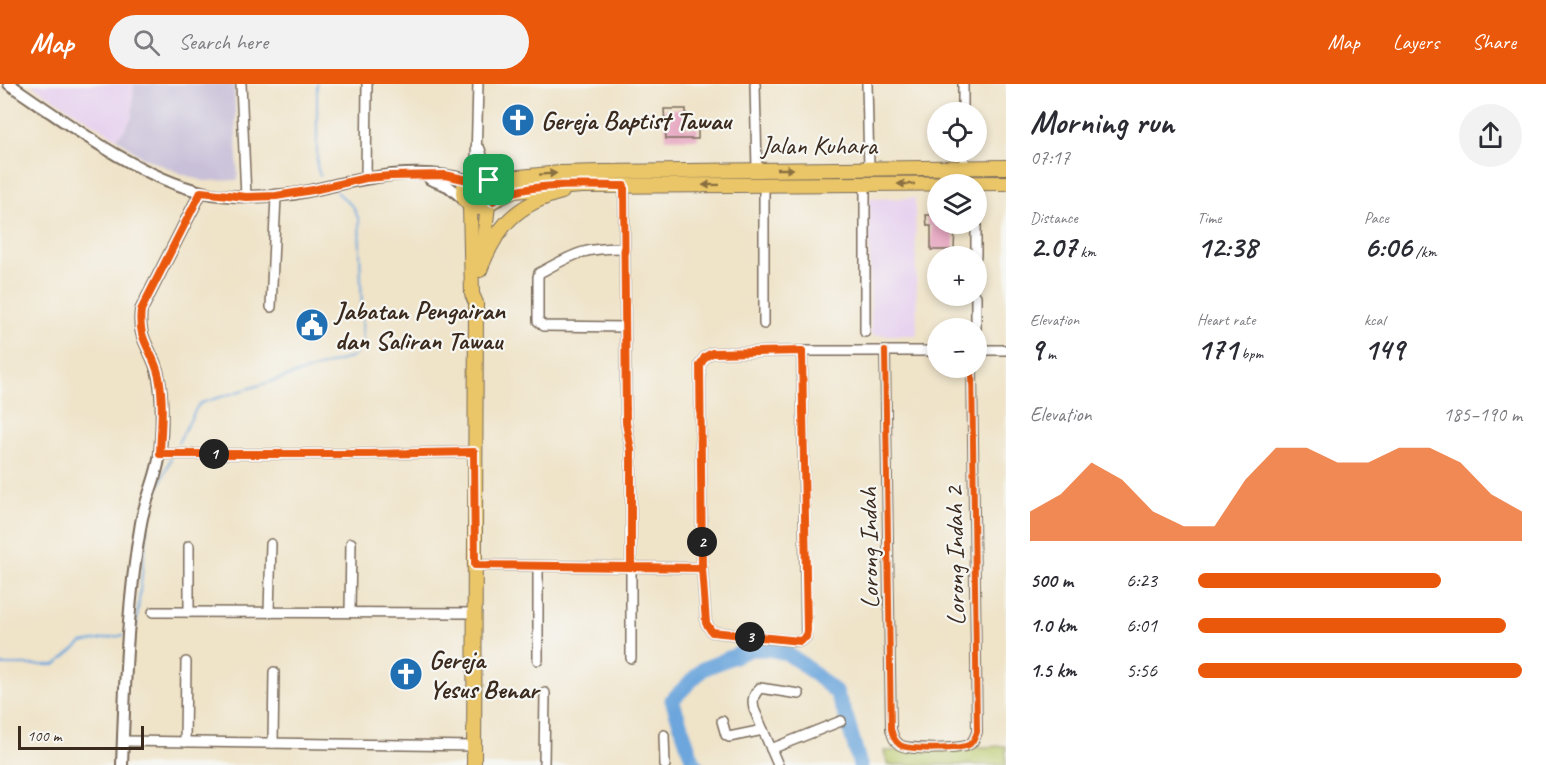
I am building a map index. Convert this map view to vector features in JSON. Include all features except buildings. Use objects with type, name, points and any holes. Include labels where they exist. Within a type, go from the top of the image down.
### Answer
[{"type":"main road","name":"Jalan Kuhara","points":[[489,179],[560,173],[756,169],[1006,168]]},
{"type":"main road","points":[[474,765],[476,303],[490,203],[495,189],[489,179],[479,176],[469,179],[463,190],[468,203],[472,294],[476,303]]},
{"type":"main road","name":"Jalan Kuhara","points":[[987,184],[1006,183]]},
{"type":"main road","name":"Jalan Kuhara","points":[[490,203],[507,193],[521,190],[582,186],[927,184]]},
{"type":"main road","points":[[480,270],[495,235],[512,218],[530,204],[556,193],[582,186]]},
{"type":"main road","points":[[468,203],[482,208],[490,203]]},
{"type":"street","points":[[9,84],[115,153],[150,172],[201,192],[246,197],[276,196],[366,178],[445,175],[469,179],[476,161],[478,84]]},
{"type":"street","points":[[241,84],[246,197]]},
{"type":"street","points":[[366,178],[367,84]]},
{"type":"street","points":[[755,84],[756,169]]},
{"type":"street","points":[[867,84],[869,168]]},
{"type":"street","points":[[963,84],[963,102]]},
{"type":"street","points":[[477,141],[489,179]]},
{"type":"street","points":[[964,162],[964,168]]},
{"type":"street","points":[[415,175],[448,186],[468,203]]},
{"type":"street","points":[[764,184],[764,324]]},
{"type":"street","points":[[865,184],[865,332]]},
{"type":"street","points":[[624,186],[626,423],[631,450],[631,658]]},
{"type":"street","points":[[122,765],[128,627],[141,522],[160,454],[161,392],[155,363],[140,330],[141,310],[201,192]]},
{"type":"street","points":[[271,307],[276,196]]},
{"type":"street","points":[[624,248],[584,250],[539,273],[538,321],[544,326],[625,327]]},
{"type":"street","points":[[987,350],[1006,350]]},
{"type":"street","points":[[802,351],[806,637],[795,641],[712,632],[706,623],[702,568],[700,365],[705,357],[712,353],[802,351],[927,351]]},
{"type":"street","name":"Lorong Indah","points":[[885,351],[891,729],[893,738],[902,747],[911,748],[963,747],[972,742]]},
{"type":"street","name":"Lorong Indah 2","points":[[972,378],[977,732],[972,742]]},
{"type":"street","points":[[160,454],[474,452]]},
{"type":"street","points":[[350,612],[351,543]]},
{"type":"street","points":[[269,612],[270,544]]},
{"type":"street","points":[[189,546],[189,612]]},
{"type":"street","points":[[475,565],[702,568]]},
{"type":"street","points":[[538,566],[538,660]]},
{"type":"street","points":[[153,612],[474,613]]},
{"type":"street","points":[[185,742],[186,662]]},
{"type":"street","points":[[273,743],[274,672]]},
{"type":"street","points":[[777,765],[752,700],[760,688],[800,694]]},
{"type":"street","points":[[544,765],[545,693]]},
{"type":"street","points":[[722,721],[726,735],[729,737],[763,730]]},
{"type":"street","points":[[771,749],[841,721]]},
{"type":"street","points":[[664,735],[665,765]]},
{"type":"street","points":[[123,741],[474,746]]},
{"type":"shaded area","points":[[30,84],[134,84],[132,117],[117,138]]},
{"type":"shaded area","points":[[134,84],[234,84],[238,180],[204,181],[182,174],[140,156],[117,138],[132,117]]},
{"type":"shaded area","points":[[915,198],[917,335],[871,335],[869,199]]},
{"type":"green space","points":[[1006,746],[1006,765],[888,765],[884,751]]},
{"type":"waterway","points":[[317,84],[317,167],[320,175]]},
{"type":"waterway","points":[[178,443],[201,403],[352,357],[363,344],[359,220],[353,207],[337,192]]},
{"type":"waterway","points":[[132,633],[136,627],[148,521],[154,498],[171,458]]},
{"type":"waterway","points":[[0,665],[55,665],[82,643],[124,635]]},
{"type":"waterway","points":[[696,765],[672,700],[703,669],[751,649],[768,649],[786,653],[836,692],[847,719],[860,765]]},
{"type":"cycle path","points":[[802,351],[806,637],[795,641],[712,632],[706,623],[702,568],[700,365],[705,357],[712,353],[802,351]]},
{"type":"cycle path","points":[[885,351],[891,729],[896,742],[905,747],[935,749],[965,746],[972,742],[977,732],[972,378]]},
{"type":"place","name":"Gereja Baptist Tawau","points":[[518,120]]},
{"type":"place","name":"Jabatan Pengairan dan Saliran Tawau","points":[[312,325]]},
{"type":"place","name":"Gereja Yesus Benar","points":[[406,674]]},
{"type":"route","points":[[489,180],[479,176],[468,180],[445,175],[391,176],[366,178],[276,196],[246,197],[201,192],[141,310],[140,330],[155,363],[161,392],[160,454],[474,452],[475,565],[702,568],[700,365],[705,357],[712,353],[802,351],[806,637],[795,641],[712,632],[707,628],[706,623],[702,568],[631,567],[631,450],[626,423],[624,186],[529,189],[507,193],[493,201],[495,189],[489,180]]}]
